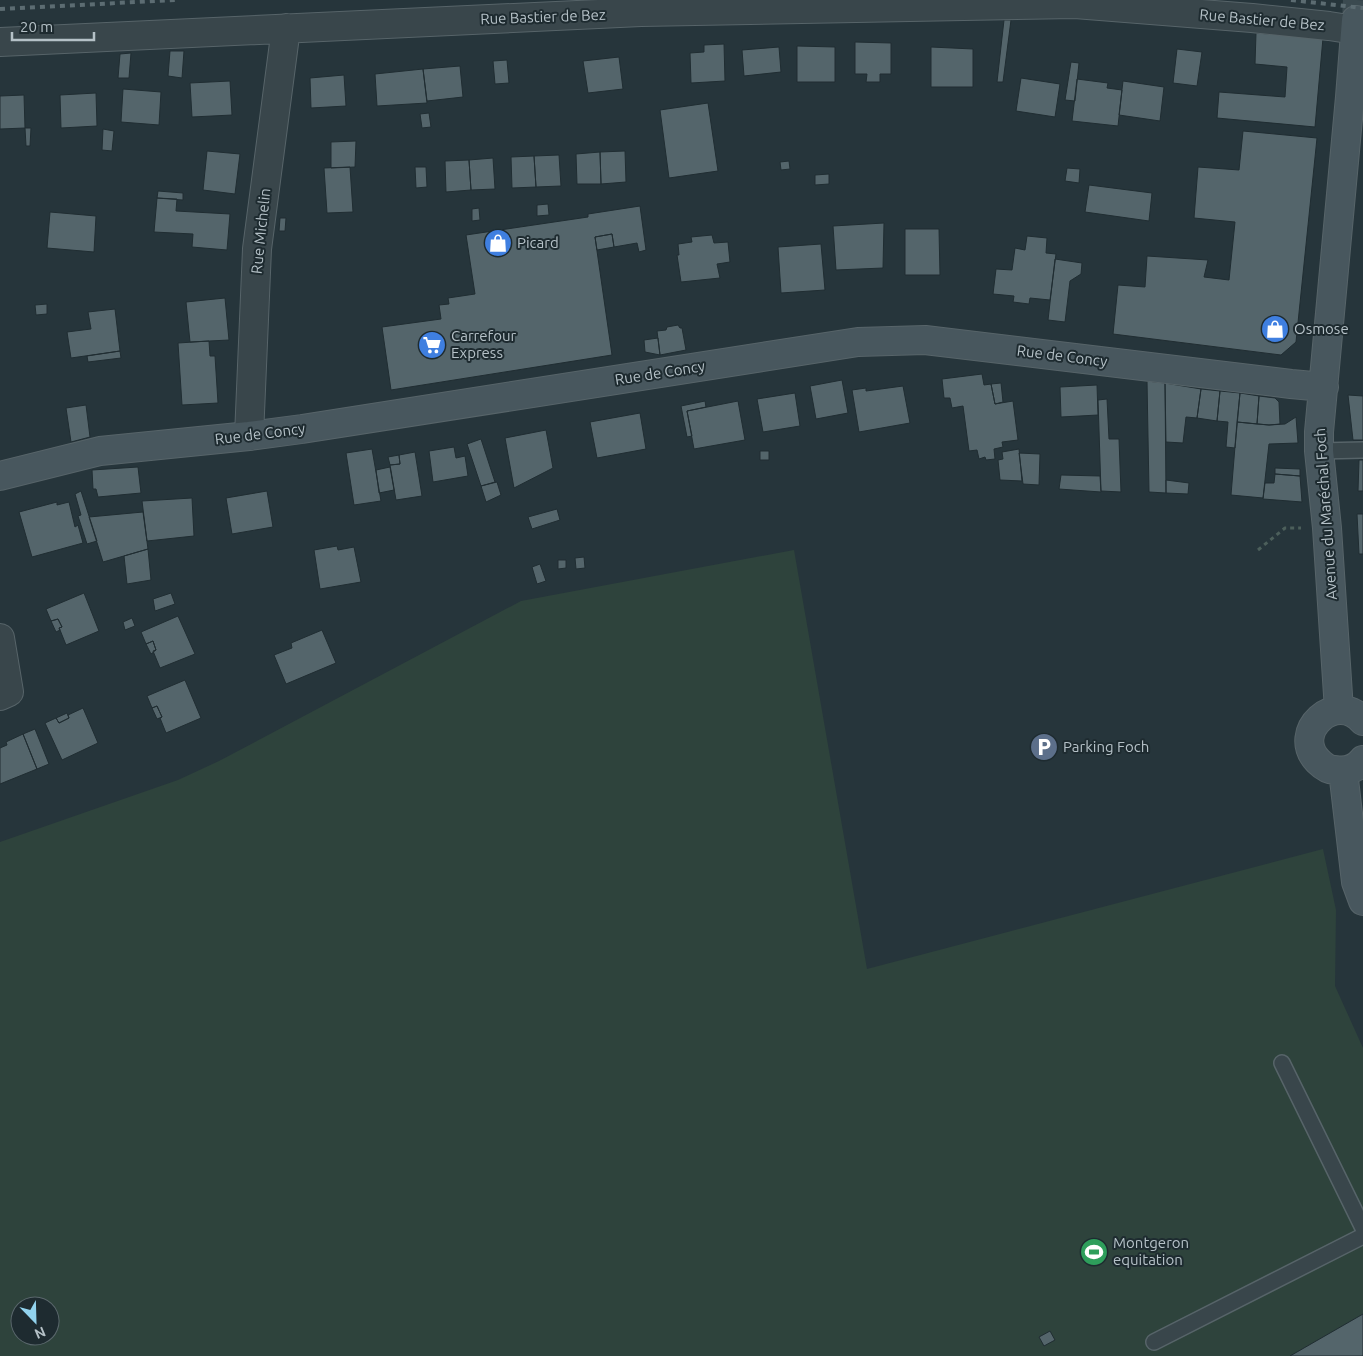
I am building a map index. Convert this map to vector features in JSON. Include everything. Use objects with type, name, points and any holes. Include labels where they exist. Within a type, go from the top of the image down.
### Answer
[{"type":"street","name":"Rue Bastier de Bez","points":[[0,42],[641,12],[1075,4],[1329,26],[1355,25]]},
{"type":"street","name":"Avenue du Maréchal Foch","points":[[1339,710],[1327,528],[1319,451],[1324,387],[1357,98],[1355,25]]},
{"type":"street","name":"Rue Michelin","points":[[249,436],[257,249],[286,28]]},
{"type":"street","name":"Rue de Concy","points":[[0,476],[100,451],[249,436],[392,416],[858,342],[925,340],[1324,387]]},
{"type":"street","points":[[0,638],[9,692],[0,696]]},
{"type":"street","points":[[1363,721],[1360,717],[1350,712],[1339,710],[1328,712],[1319,718],[1313,727],[1310,737],[1310,748],[1322,766],[1332,770],[1353,766],[1356,882],[1363,902]]},
{"type":"lane","points":[[1319,451],[1363,450]]},
{"type":"lane","points":[[1282,1063],[1363,1228]]},
{"type":"lane","points":[[1154,1342],[1363,1236]]},
{"type":"path","points":[[1258,550],[1285,528],[1327,528]]},
{"type":"green space","points":[[794,550],[867,969],[1323,849],[1336,910],[1335,986],[1363,1048],[1363,1356],[0,1356],[0,842],[178,780],[219,761],[521,601]]},
{"type":"building","points":[[1004,20],[1011,20],[1003,82],[997,82]]},
{"type":"building","points":[[1256,33],[1323,38],[1315,127],[1217,118],[1219,92],[1285,97],[1287,67],[1255,64]]},
{"type":"building","points":[[855,42],[891,43],[891,74],[880,74],[880,82],[866,82],[867,74],[855,74]]},
{"type":"building","points":[[724,44],[725,81],[691,83],[690,53],[704,52],[704,45]]},
{"type":"building","points":[[797,46],[835,47],[835,82],[797,82]]},
{"type":"building","points":[[779,47],[781,72],[744,76],[742,50]]},
{"type":"building","points":[[931,47],[973,49],[973,87],[931,87]]},
{"type":"building","points":[[1177,49],[1202,52],[1197,86],[1173,83]]},
{"type":"building","points":[[170,51],[184,51],[182,78],[168,76]]},
{"type":"building","points":[[131,53],[129,78],[118,78],[120,54]]},
{"type":"building","points":[[619,57],[623,89],[588,93],[583,61]]},
{"type":"building","points":[[507,60],[509,83],[495,84],[493,61]]},
{"type":"building","points":[[1071,62],[1079,63],[1075,101],[1065,100]]},
{"type":"building","points":[[460,66],[463,97],[427,101],[423,69]]},
{"type":"building","points":[[423,69],[427,103],[377,106],[375,74]]},
{"type":"building","points":[[344,75],[346,106],[311,108],[310,78]]},
{"type":"building","points":[[1021,78],[1060,84],[1055,117],[1016,111]]},
{"type":"building","points":[[1077,79],[1108,83],[1107,88],[1122,90],[1118,126],[1072,121]]},
{"type":"building","points":[[230,81],[232,115],[192,117],[190,83]]},
{"type":"building","points":[[1123,81],[1164,87],[1160,121],[1119,115]]},
{"type":"building","points":[[123,89],[161,92],[159,125],[121,122]]},
{"type":"building","points":[[96,93],[97,126],[61,128],[60,95]]},
{"type":"building","points":[[24,95],[25,128],[0,129],[0,96]]},
{"type":"building","points":[[708,103],[718,171],[669,178],[660,110]]},
{"type":"building","points":[[429,113],[431,127],[422,128],[420,114]]},
{"type":"building","points":[[25,128],[31,128],[30,146],[26,146]]},
{"type":"building","points":[[103,129],[114,131],[112,151],[102,150]]},
{"type":"building","points":[[1243,131],[1317,138],[1296,342],[1281,355],[1113,334],[1118,285],[1145,287],[1147,256],[1208,260],[1204,277],[1229,280],[1235,222],[1194,218],[1198,167],[1239,170]]},
{"type":"building","points":[[356,141],[355,167],[331,168],[331,142]]},
{"type":"building","points":[[207,151],[240,154],[235,194],[203,190]]},
{"type":"building","points":[[625,151],[626,182],[601,184],[600,152]]},
{"type":"building","points":[[600,152],[601,184],[577,184],[576,154]]},
{"type":"building","points":[[559,155],[561,186],[536,187],[534,156]]},
{"type":"building","points":[[534,156],[536,187],[512,188],[511,157]]},
{"type":"building","points":[[493,158],[495,189],[471,190],[469,160]]},
{"type":"building","points":[[469,160],[471,190],[446,192],[445,161]]},
{"type":"building","points":[[789,161],[790,169],[781,170],[780,162]]},
{"type":"building","points":[[350,167],[353,212],[327,213],[324,168]]},
{"type":"building","points":[[415,167],[426,167],[427,187],[416,188]]},
{"type":"building","points":[[1067,168],[1080,169],[1079,183],[1065,181]]},
{"type":"building","points":[[829,174],[829,184],[815,185],[815,175]]},
{"type":"building","points":[[1089,185],[1152,193],[1149,221],[1085,212]]},
{"type":"building","points":[[158,191],[183,193],[183,200],[157,198]]},
{"type":"building","points":[[157,198],[177,199],[176,211],[230,214],[227,250],[192,247],[193,234],[154,232]]},
{"type":"building","points":[[548,204],[549,215],[537,216],[537,205]]},
{"type":"building","points":[[640,206],[646,250],[639,252],[637,243],[614,247],[612,234],[595,237],[612,355],[391,390],[382,327],[441,319],[439,305],[449,304],[448,298],[475,294],[466,235],[588,217],[588,214]]},
{"type":"building","points":[[479,208],[480,220],[472,221],[472,209]]},
{"type":"building","points":[[50,212],[96,216],[94,252],[47,248]]},
{"type":"building","points":[[280,218],[286,218],[285,231],[279,231]]},
{"type":"building","points":[[884,223],[883,268],[836,270],[833,226]]},
{"type":"building","points":[[905,229],[939,229],[940,275],[905,275]]},
{"type":"building","points":[[612,234],[614,247],[597,250],[595,237]]},
{"type":"building","points":[[712,235],[714,243],[728,242],[730,262],[717,264],[720,278],[681,282],[677,255],[679,255],[678,244],[692,242],[691,237]]},
{"type":"building","points":[[1027,236],[1047,238],[1046,253],[1056,254],[1050,300],[1030,298],[1029,304],[1013,302],[1014,296],[993,294],[996,269],[1012,270],[1015,248],[1025,250]]},
{"type":"building","points":[[821,244],[825,290],[781,293],[778,247]]},
{"type":"building","points":[[1055,259],[1082,263],[1081,274],[1070,281],[1065,322],[1048,320]]},
{"type":"building","points":[[225,298],[229,340],[190,342],[186,302]]},
{"type":"building","points":[[47,304],[47,314],[36,315],[35,305]]},
{"type":"building","points":[[115,309],[120,351],[71,358],[67,332],[91,329],[88,312]]},
{"type":"building","points":[[678,325],[682,328],[686,350],[660,355],[657,331],[666,330],[667,327]]},
{"type":"building","points":[[658,338],[660,355],[645,352],[644,340]]},
{"type":"building","points":[[209,341],[210,356],[215,356],[218,403],[182,405],[178,343]]},
{"type":"building","points":[[120,351],[121,358],[88,362],[87,356]]},
{"type":"building","points":[[982,374],[984,385],[991,384],[995,404],[1013,401],[1018,440],[1002,442],[1003,447],[994,449],[995,459],[986,460],[985,457],[979,459],[977,450],[969,451],[963,406],[952,408],[950,398],[944,398],[942,379]]},
{"type":"building","points":[[842,380],[848,413],[816,419],[810,386]]},
{"type":"building","points":[[1147,381],[1165,383],[1166,493],[1149,492]]},
{"type":"building","points":[[1001,383],[1003,402],[995,404],[991,384]]},
{"type":"building","points":[[1165,383],[1201,389],[1197,418],[1186,417],[1183,443],[1166,442]]},
{"type":"building","points":[[1097,385],[1098,415],[1061,417],[1060,387]]},
{"type":"building","points":[[903,386],[910,423],[859,432],[852,390],[866,388],[866,391]]},
{"type":"building","points":[[1201,389],[1220,391],[1217,421],[1197,418]]},
{"type":"building","points":[[1220,391],[1240,393],[1235,448],[1226,447],[1228,422],[1217,421]]},
{"type":"building","points":[[795,393],[800,426],[763,432],[757,399]]},
{"type":"building","points":[[1240,393],[1259,396],[1257,424],[1237,422]]},
{"type":"building","points":[[1348,395],[1363,396],[1363,440],[1353,440]]},
{"type":"building","points":[[1259,396],[1275,398],[1279,402],[1280,424],[1257,424]]},
{"type":"building","points":[[1107,399],[1109,439],[1119,439],[1121,492],[1101,491],[1098,400]]},
{"type":"building","points":[[705,401],[706,407],[687,411],[692,436],[687,437],[681,406]]},
{"type":"building","points":[[738,401],[745,440],[694,449],[687,411]]},
{"type":"building","points":[[86,405],[90,437],[71,442],[66,408]]},
{"type":"building","points":[[640,413],[646,449],[597,458],[590,422]]},
{"type":"building","points":[[1296,417],[1298,443],[1269,444],[1263,498],[1231,495],[1237,422],[1269,425],[1285,424]]},
{"type":"building","points":[[546,430],[553,468],[514,488],[505,438]]},
{"type":"building","points":[[481,439],[495,482],[481,486],[467,444]]},
{"type":"building","points":[[454,447],[456,458],[465,456],[468,476],[433,482],[429,451]]},
{"type":"building","points":[[372,449],[381,501],[354,505],[346,453]]},
{"type":"building","points":[[1019,449],[1022,481],[1000,480],[998,460],[1003,459],[1002,452]]},
{"type":"building","points":[[760,451],[769,451],[769,460],[760,460]]},
{"type":"building","points":[[415,452],[422,496],[396,500],[390,465],[400,464],[399,455]]},
{"type":"building","points":[[1019,453],[1040,454],[1039,485],[1023,484]]},
{"type":"building","points":[[399,455],[400,464],[390,465],[388,457]]},
{"type":"building","points":[[1359,460],[1363,460],[1363,491],[1358,491]]},
{"type":"building","points":[[138,467],[141,493],[98,497],[96,489],[93,489],[92,470]]},
{"type":"building","points":[[390,467],[394,490],[379,493],[376,470]]},
{"type":"building","points":[[1275,468],[1300,469],[1300,476],[1275,474]]},
{"type":"building","points":[[1275,474],[1300,476],[1302,502],[1263,499],[1265,483],[1274,483]]},
{"type":"building","points":[[1061,475],[1100,476],[1101,492],[1059,489]]},
{"type":"building","points":[[1166,480],[1189,483],[1188,494],[1166,493]]},
{"type":"building","points":[[497,482],[501,495],[486,502],[481,486]]},
{"type":"building","points":[[81,491],[97,541],[87,544],[78,516],[81,515],[75,494]]},
{"type":"building","points":[[267,491],[273,527],[232,534],[226,498]]},
{"type":"building","points":[[192,498],[194,536],[147,541],[142,501]]},
{"type":"building","points":[[57,502],[57,505],[69,502],[75,527],[78,525],[83,543],[32,557],[19,512]]},
{"type":"building","points":[[557,509],[560,520],[532,529],[528,517]]},
{"type":"building","points":[[143,512],[148,549],[103,562],[89,517]]},
{"type":"building","points":[[1357,514],[1363,514],[1363,554],[1359,554]]},
{"type":"building","points":[[337,546],[338,550],[354,547],[361,582],[320,589],[314,550]]},
{"type":"building","points":[[148,549],[151,580],[127,584],[124,556]]},
{"type":"building","points":[[584,557],[585,568],[576,569],[575,558]]},
{"type":"building","points":[[558,560],[566,560],[566,568],[558,569]]},
{"type":"building","points":[[540,564],[546,581],[537,584],[532,567]]},
{"type":"building","points":[[84,593],[99,631],[66,645],[59,628],[62,627],[58,619],[51,621],[46,609]]},
{"type":"building","points":[[171,593],[175,604],[155,611],[153,599]]},
{"type":"building","points":[[178,616],[195,654],[160,668],[153,651],[156,650],[153,641],[146,644],[141,632]]},
{"type":"building","points":[[132,618],[135,626],[125,630],[123,622]]},
{"type":"building","points":[[58,619],[62,627],[56,632],[51,621]]},
{"type":"building","points":[[322,630],[336,663],[286,684],[274,655],[292,648],[291,643]]},
{"type":"building","points":[[153,641],[156,650],[151,654],[146,644]]},
{"type":"building","points":[[185,680],[201,718],[166,733],[157,706],[152,708],[147,696]]},
{"type":"building","points":[[157,706],[162,717],[157,719],[152,708]]},
{"type":"building","points":[[83,708],[98,743],[62,760],[45,723],[56,718],[59,723],[69,718],[68,715]]},
{"type":"building","points":[[67,713],[69,718],[59,723],[56,718]]},
{"type":"building","points":[[35,729],[49,764],[37,769],[23,734]]},
{"type":"building","points":[[23,734],[37,769],[0,784],[0,748],[7,745],[6,742]]},
{"type":"building","points":[[1363,1314],[1363,1356],[1290,1356]]},
{"type":"building","points":[[1050,1331],[1055,1340],[1044,1346],[1039,1337]]},
{"type":"tunnel","points":[[1356,20],[1357,0]]},
{"type":"railway","points":[[0,9],[176,0]]},
{"type":"railway","points":[[1291,0],[1363,8]]},
{"type":"place","name":"Picard","points":[[498,243]]},
{"type":"place","name":"Osmose","points":[[1275,329]]},
{"type":"place","name":"Carrefour Express","points":[[432,345]]},
{"type":"place","name":"Parking Foch","points":[[1044,747]]},
{"type":"place","name":"Montgeron equitation","points":[[1094,1252]]}]
